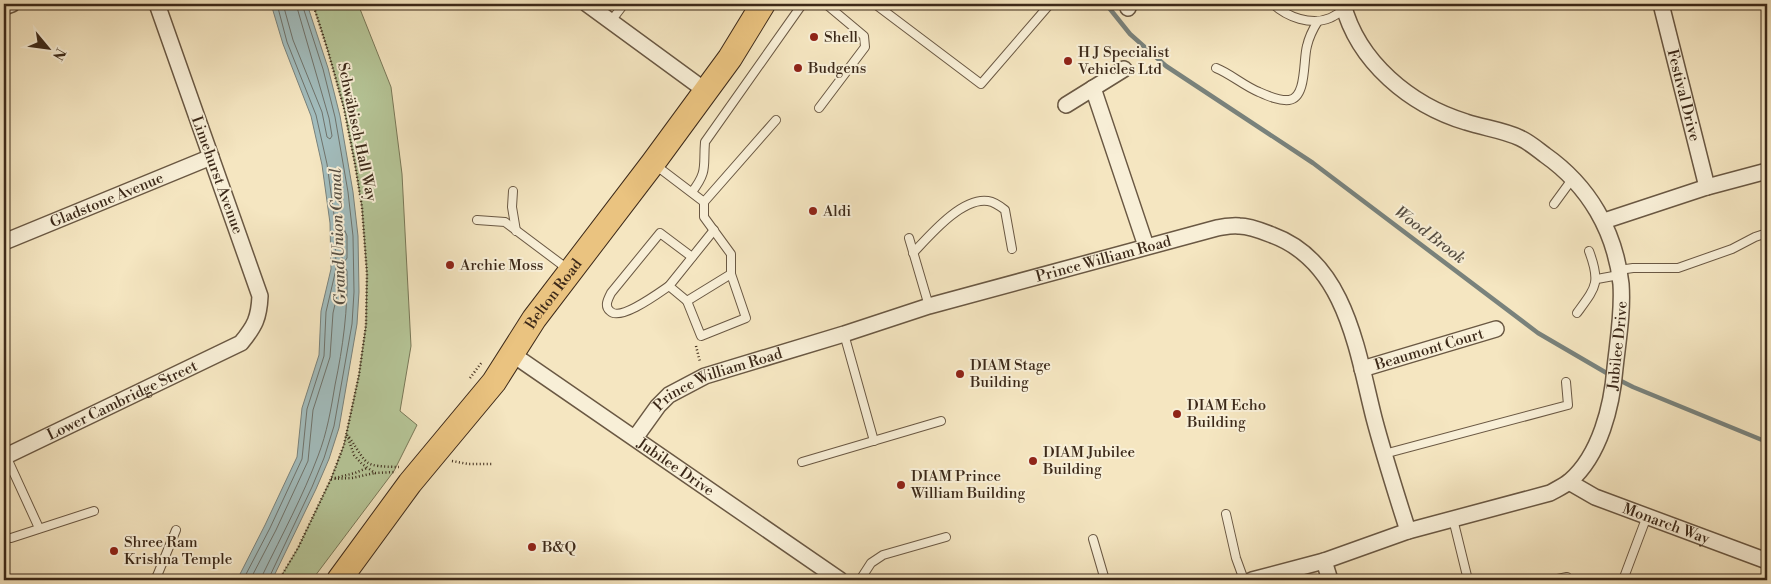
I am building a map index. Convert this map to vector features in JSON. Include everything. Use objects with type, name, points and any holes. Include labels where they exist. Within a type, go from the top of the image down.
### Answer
[{"type":"main road","name":"Belton Road","points":[[339,580],[407,475],[494,382],[534,319],[730,58],[763,4]]},
{"type":"street","points":[[4,6],[12,4]]},
{"type":"street","name":"Limehurst Avenue","points":[[156,4],[260,296],[259,315],[252,330],[241,343]]},
{"type":"street","points":[[587,4],[706,91]]},
{"type":"street","name":"Festival Drive","points":[[1661,4],[1707,187]]},
{"type":"street","name":"Jubilee Drive","points":[[1252,580],[1324,561],[1408,530],[1550,493],[1569,482],[1588,458],[1606,420],[1613,390],[1621,318],[1619,273],[1604,221],[1594,203],[1573,178],[1550,158],[1521,138],[1448,116],[1408,94],[1373,64],[1364,50],[1344,7]]},
{"type":"street","points":[[1066,105],[1124,69]]},
{"type":"street","points":[[1093,88],[1146,246]]},
{"type":"street","name":"Gladstone Avenue","points":[[4,242],[210,157]]},
{"type":"street","points":[[1604,221],[1707,187],[1767,171]]},
{"type":"street","name":"Prince William Road","points":[[635,438],[658,406],[669,395],[705,376],[929,306],[1146,246],[1217,228],[1241,225],[1280,238],[1295,246],[1310,257],[1334,287],[1343,305],[1384,454],[1408,530]]},
{"type":"street","name":"Beaumont Court","points":[[1362,369],[1496,329]]},
{"type":"street","name":"Lower Cambridge Street","points":[[5,457],[241,343]]},
{"type":"street","name":"Jubilee Drive","points":[[512,354],[840,580]]},
{"type":"street","name":"Monarch Way","points":[[1569,482],[1595,497],[1767,561]]},
{"type":"street","points":[[1324,561],[1330,580]]},
{"type":"lane","points":[[610,21],[624,4]]},
{"type":"lane","points":[[692,192],[702,179],[705,167],[705,142],[801,6],[805,4]]},
{"type":"lane","points":[[819,108],[865,47],[866,41],[864,36],[826,4]]},
{"type":"lane","points":[[875,4],[981,84],[1050,4]]},
{"type":"lane","points":[[1273,4],[1288,15],[1318,21],[1330,18],[1344,7]]},
{"type":"lane","points":[[1216,68],[1257,91],[1279,100],[1290,100],[1298,96],[1301,87],[1306,47],[1318,21]]},
{"type":"lane","points":[[669,286],[687,301],[701,336],[746,318],[731,274],[731,254],[704,217],[704,202],[776,120]]},
{"type":"lane","points":[[653,163],[704,202]]},
{"type":"lane","points":[[1554,204],[1573,178]]},
{"type":"lane","points":[[513,191],[512,207],[516,231]]},
{"type":"lane","points":[[913,252],[940,225],[960,210],[974,202],[988,201],[998,204],[1005,210],[1012,249]]},
{"type":"lane","points":[[477,220],[505,222],[571,272]]},
{"type":"lane","points":[[692,257],[660,233],[610,293],[606,303],[608,310],[616,314],[642,304],[669,286],[714,230]]},
{"type":"lane","points":[[1597,279],[1633,268],[1678,268],[1732,249],[1767,233]]},
{"type":"lane","points":[[909,238],[929,306]]},
{"type":"lane","points":[[1577,313],[1592,292],[1597,279],[1589,251]]},
{"type":"lane","points":[[687,301],[731,274]]},
{"type":"lane","points":[[844,334],[874,441]]},
{"type":"lane","points":[[1384,454],[1568,405],[1566,382]]},
{"type":"lane","points":[[802,462],[941,421]]},
{"type":"lane","points":[[5,457],[39,528]]},
{"type":"lane","points":[[11,538],[94,511]]},
{"type":"lane","points":[[1226,514],[1236,558],[1244,580]]},
{"type":"lane","points":[[1623,580],[1647,516]]},
{"type":"lane","points":[[1453,518],[1468,580]]},
{"type":"lane","points":[[153,580],[157,576],[176,530]]},
{"type":"lane","points":[[860,580],[871,563],[883,555],[946,537]]},
{"type":"lane","points":[[1093,539],[1105,580]]},
{"type":"lane","points":[[1553,580],[1567,577]]},
{"type":"path","name":"Schwäbisch Hall Way","points":[[278,580],[298,548],[331,479],[344,445],[359,375],[366,325],[367,274],[362,207],[344,108],[313,4]]},
{"type":"path","points":[[701,336],[695,346],[705,376]]},
{"type":"path","points":[[347,434],[362,459],[372,466],[407,475]]},
{"type":"path","points":[[347,434],[354,455],[375,473]]},
{"type":"path","points":[[331,479],[355,473],[372,466]]},
{"type":"path","points":[[331,479],[352,478],[394,471],[407,475]]},
{"type":"green space","points":[[313,4],[358,4],[391,87],[402,174],[411,346],[400,411],[417,425],[394,471],[312,580],[279,580],[298,548],[331,479],[344,445],[359,375],[366,325],[367,274],[362,207],[355,164],[344,108]]},
{"type":"water","name":"Grand Union Canal","points":[[271,4],[307,4],[328,68],[340,116],[353,192],[358,236],[359,292],[357,324],[339,428],[329,459],[272,580],[237,580],[297,457],[302,408],[319,355],[321,311],[331,269],[330,223],[322,165],[311,116],[283,44]]},
{"type":"waterway","name":"Wood Brook","points":[[1106,4],[1130,34],[1166,66],[1313,163],[1538,333],[1610,375]]},
{"type":"waterway","name":"Wood Brook","points":[[1617,379],[1767,442]]},
{"type":"place","name":"Shell","points":[[814,37]]},
{"type":"place","name":"H J Specialist Vehicles Ltd","points":[[1068,61]]},
{"type":"place","name":"Budgens","points":[[798,68]]},
{"type":"place","name":"Aldi","points":[[813,211]]},
{"type":"place","name":"Archie Moss","points":[[450,265]]},
{"type":"place","name":"DIAM Stage Building","points":[[960,374]]},
{"type":"place","name":"DIAM Echo Building","points":[[1177,414]]},
{"type":"place","name":"DIAM Jubilee Building","points":[[1033,461]]},
{"type":"place","name":"DIAM Prince William Building","points":[[901,485]]},
{"type":"place","name":"B&Q","points":[[532,547]]},
{"type":"place","name":"Shree Ram Krishna Temple","points":[[114,551]]}]
